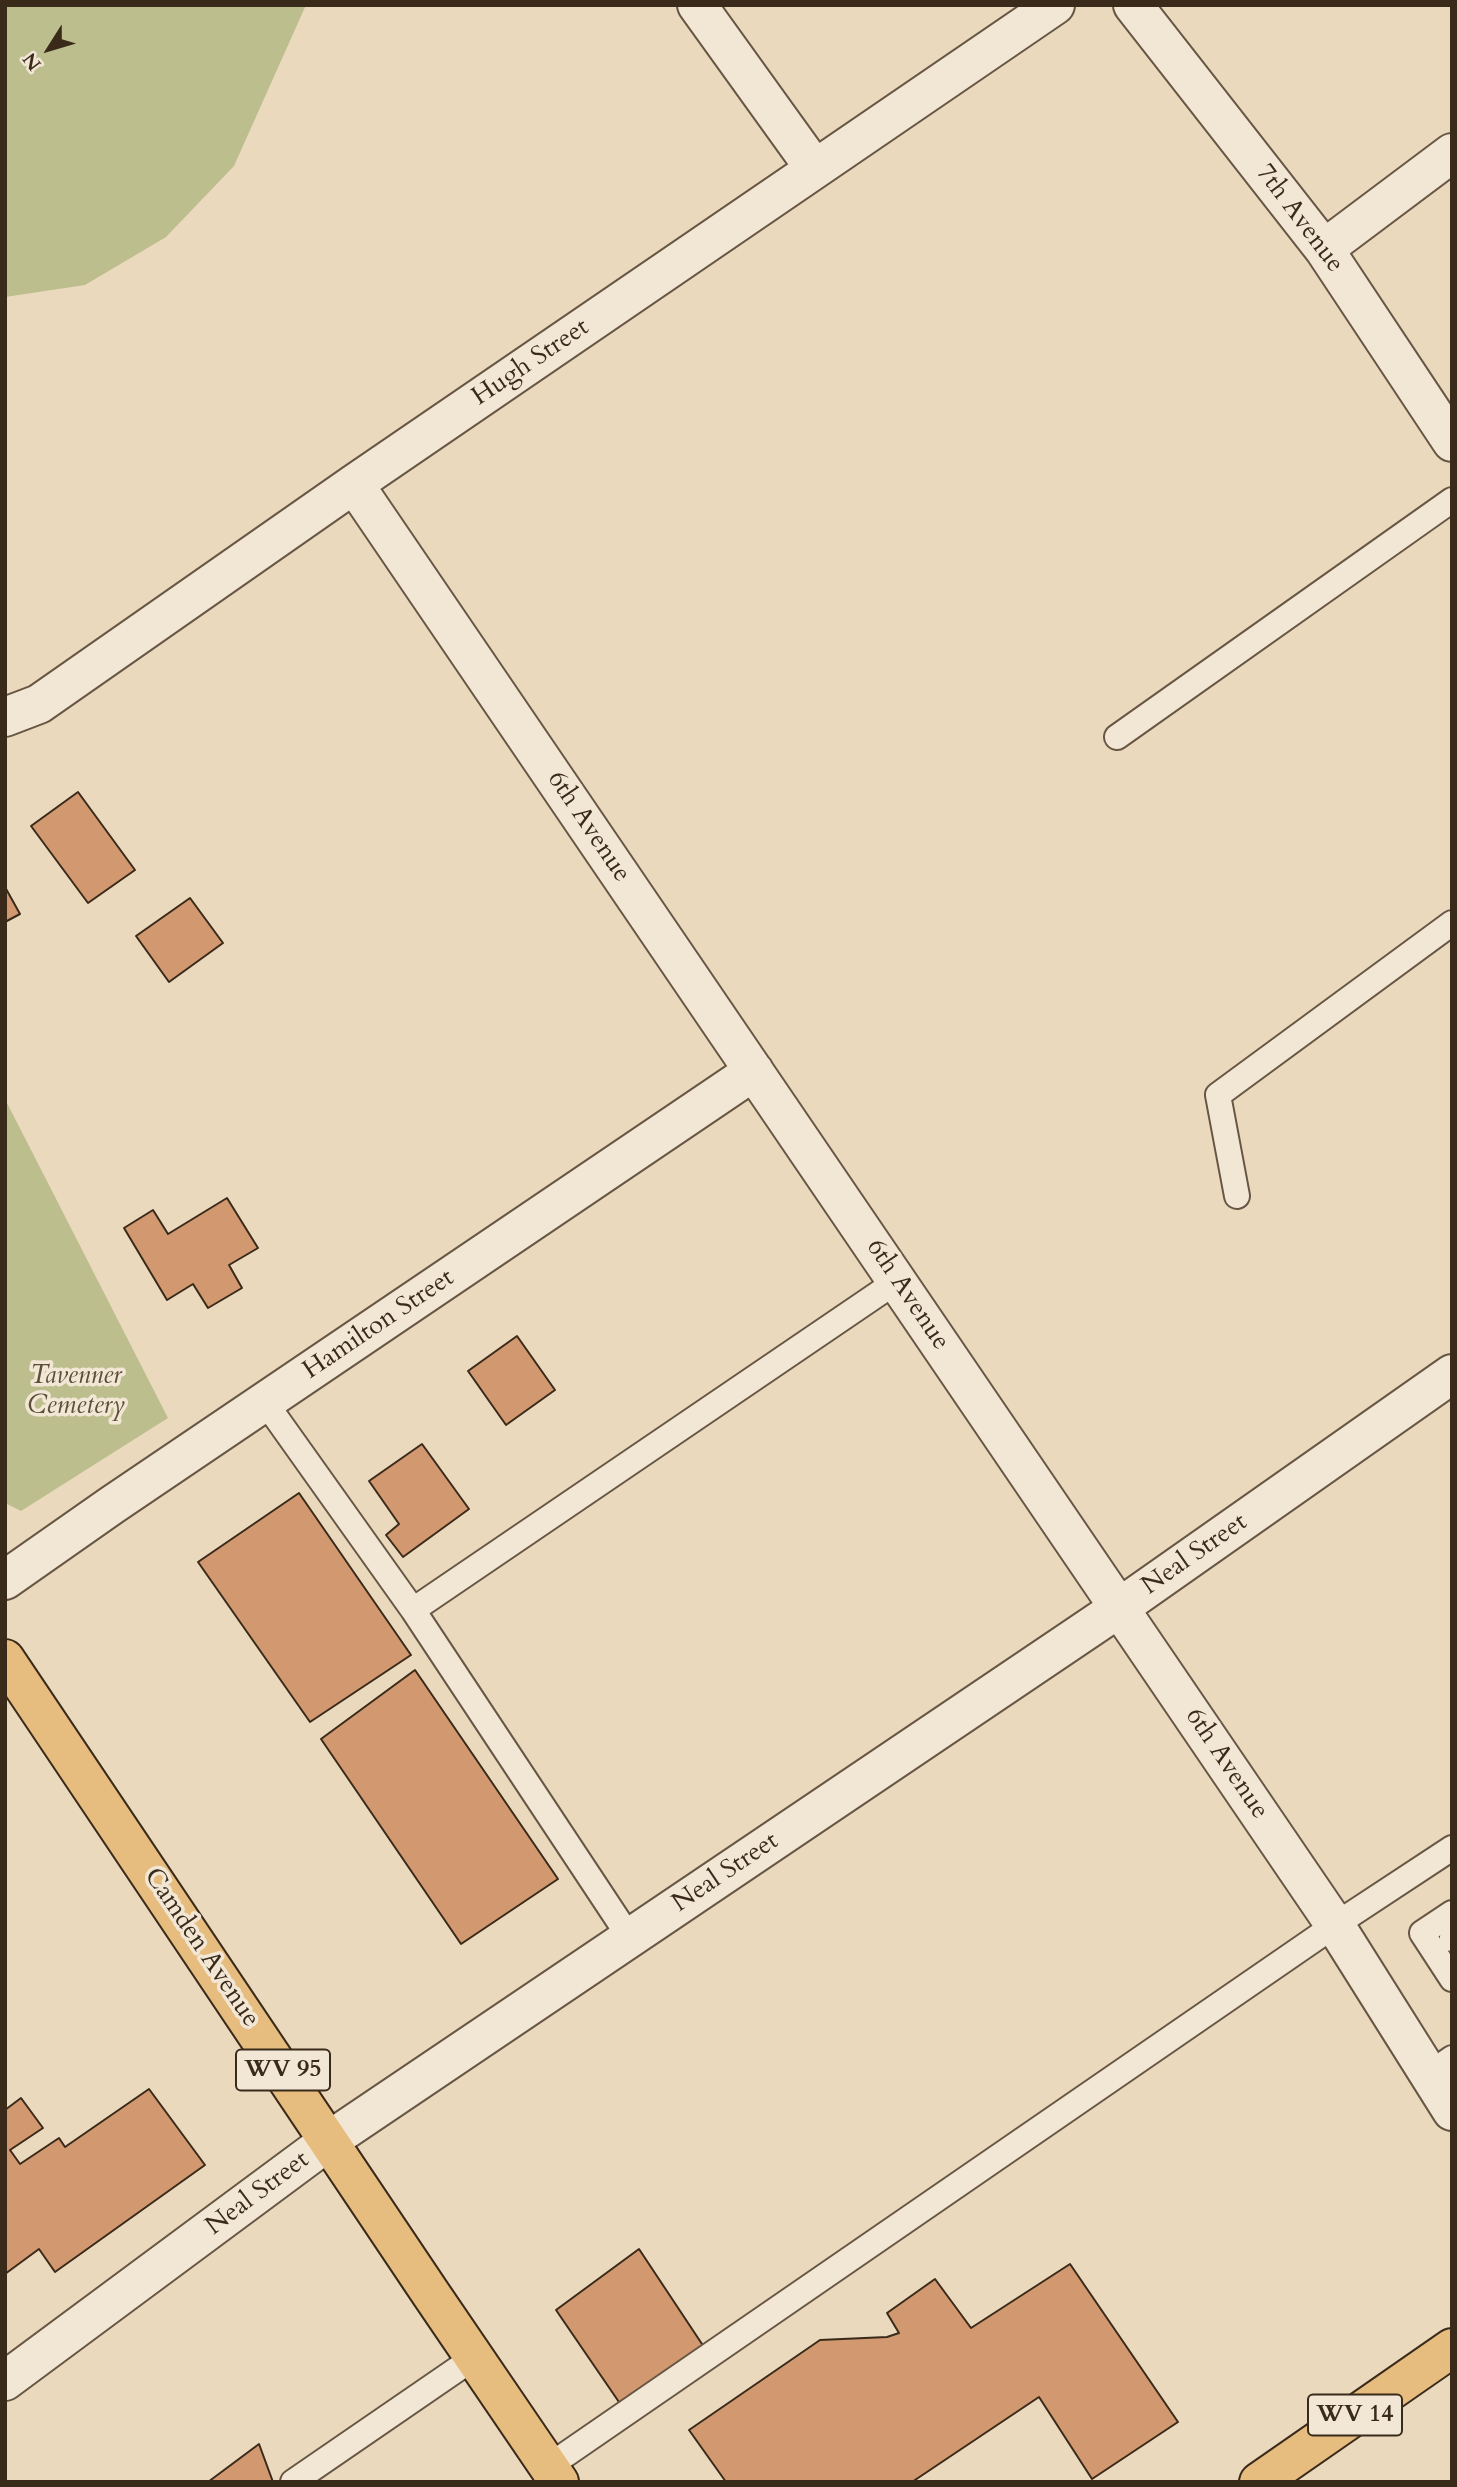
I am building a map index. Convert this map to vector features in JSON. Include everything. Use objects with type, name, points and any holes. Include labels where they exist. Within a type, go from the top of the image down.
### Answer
[{"type":"main road","name":"Camden Avenue","points":[[11,1680],[330,2140],[554,2474]]},
{"type":"main road","name":"WV 14","points":[[1259,2482],[1452,2348]]},
{"type":"street","points":[[697,5],[815,169]]},
{"type":"street","name":"Hugh Street","points":[[5,717],[39,704],[354,484],[1055,5]]},
{"type":"street","name":"7th Avenue","points":[[1133,5],[1324,249],[1452,442]]},
{"type":"street","points":[[1324,249],[1452,153]]},
{"type":"street","name":"6th Avenue","points":[[354,484],[1335,1925],[1440,2066],[1452,2112]]},
{"type":"street","name":"Hamilton Street","points":[[5,1580],[754,1071]]},
{"type":"street","name":"Neal Street","points":[[7,2377],[330,2140],[1119,1608],[1452,1374]]},
{"type":"lane","points":[[1117,737],[1452,500]]},
{"type":"lane","points":[[1237,1196],[1218,1095],[1452,923]]},
{"type":"lane","points":[[413,1610],[897,1281]]},
{"type":"lane","points":[[265,1402],[413,1610],[630,1938]]},
{"type":"lane","points":[[554,2474],[1335,1925],[1452,1848]]},
{"type":"lane","points":[[1452,1913],[1422,1933],[1452,1979]]},
{"type":"lane","points":[[293,2482],[475,2357]]},
{"type":"green space","points":[[5,5],[306,5],[234,166],[166,237],[85,285],[5,297]]},
{"type":"green space","name":"Tavenner Cemetery","points":[[5,1099],[168,1418],[21,1511],[5,1503]]},
{"type":"building","points":[[78,792],[135,870],[88,903],[31,826]]},
{"type":"building","points":[[5,887],[20,914],[5,922]]},
{"type":"building","points":[[190,898],[223,943],[169,982],[136,936]]},
{"type":"building","points":[[227,1198],[258,1248],[229,1265],[242,1288],[208,1308],[193,1284],[167,1300],[124,1228],[153,1210],[168,1234]]},
{"type":"building","points":[[517,1336],[555,1390],[506,1425],[468,1371]]},
{"type":"building","points":[[422,1444],[469,1509],[403,1557],[386,1535],[399,1524],[369,1481]]},
{"type":"building","points":[[299,1493],[411,1655],[310,1722],[198,1562]]},
{"type":"building","points":[[415,1670],[558,1879],[461,1944],[321,1739]]},
{"type":"building","points":[[149,2089],[205,2165],[55,2272],[39,2249],[5,2274],[5,2110],[21,2098],[43,2128],[10,2150],[20,2164],[59,2138],[65,2147]]},
{"type":"building","points":[[639,2249],[704,2347],[621,2405],[556,2310]]},
{"type":"building","points":[[1070,2264],[1178,2422],[1092,2479],[1039,2397],[912,2482],[726,2482],[689,2430],[820,2340],[887,2337],[899,2333],[887,2313],[935,2279],[971,2328]]},
{"type":"building","points":[[259,2444],[273,2482],[208,2482]]}]
